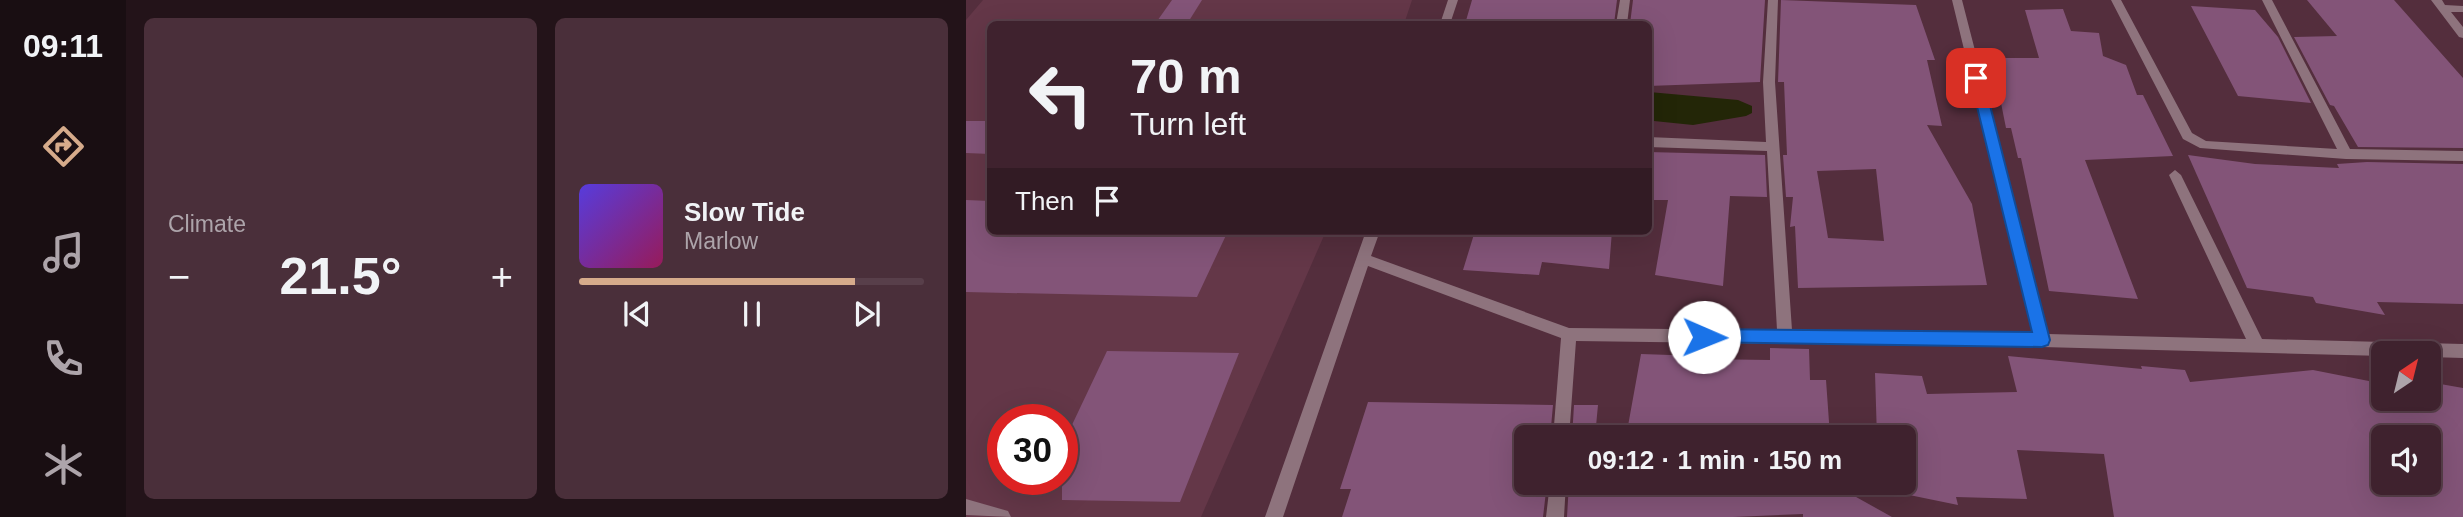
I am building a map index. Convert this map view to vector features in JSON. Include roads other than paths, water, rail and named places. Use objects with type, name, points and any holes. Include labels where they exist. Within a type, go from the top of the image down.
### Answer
[{"type":"street","points":[[1446,21],[1454,0]]},
{"type":"street","points":[[1622,21],[1625,0]]},
{"type":"street","points":[[1773,0],[1769,82],[1785,338]]},
{"type":"street","points":[[1956,0],[2042,340]]},
{"type":"street","points":[[2116,0],[2187,136],[2204,145],[2346,154],[2463,156]]},
{"type":"street","points":[[2267,0],[2346,154]]},
{"type":"street","points":[[2439,4],[2463,9]]},
{"type":"street","points":[[2439,4],[2463,34]]},
{"type":"street","points":[[1652,142],[1773,147]]},
{"type":"street","points":[[2175,175],[2257,345]]},
{"type":"street","points":[[1274,517],[1372,235]]},
{"type":"street","points":[[1364,259],[1569,334],[2042,340],[2463,351]]},
{"type":"street","points":[[1562,425],[1569,334]]},
{"type":"street","points":[[1555,517],[1557,495]]},
{"type":"street","points":[[966,507],[1002,517]]}]
